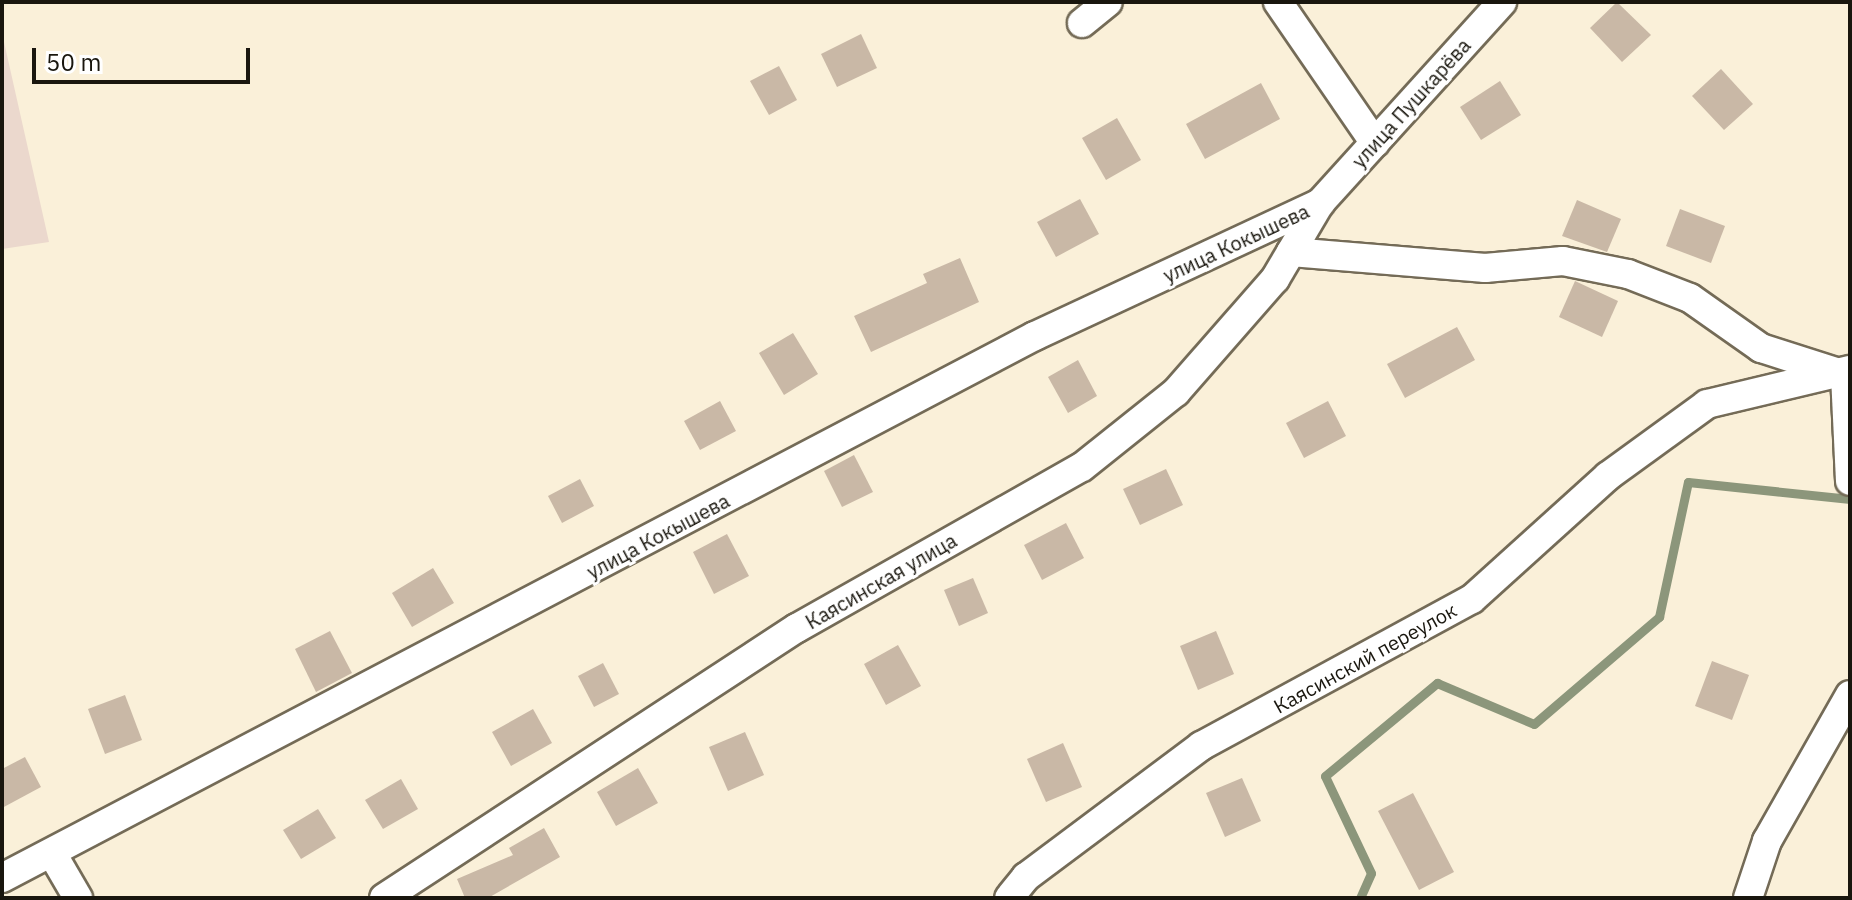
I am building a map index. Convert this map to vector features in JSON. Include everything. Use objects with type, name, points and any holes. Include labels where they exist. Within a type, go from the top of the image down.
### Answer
[{"type":"street","points":[[1082,23],[1108,2]]},
{"type":"street","points":[[1278,2],[1375,143]]},
{"type":"street","name":"улица Пушкарёва","points":[[1320,203],[1502,2]]},
{"type":"street","name":"Каясинская улица","points":[[384,898],[797,628],[1082,467],[1176,392],[1291,252],[1320,203]]},
{"type":"street","name":"улица Кокышева","points":[[2,878],[53,855],[1035,336],[1320,203]]},
{"type":"street","points":[[1291,252],[1485,268],[1563,261],[1628,274],[1690,298],[1761,348],[1847,372],[1850,476]]},
{"type":"street","name":"Каясинский переулок","points":[[1009,898],[1026,877],[1201,746],[1472,599],[1608,476],[1707,404],[1847,372]]},
{"type":"street","points":[[1748,898],[1767,841],[1850,695]]},
{"type":"street","points":[[53,855],[78,898]]},
{"type":"shaded area","points":[[2,33],[49,242],[2,249]]},
{"type":"building","points":[[1617,2],[1651,35],[1622,62],[1590,28]]},
{"type":"building","points":[[861,34],[877,68],[837,87],[821,54]]},
{"type":"building","points":[[779,66],[797,100],[769,115],[750,81]]},
{"type":"building","points":[[1721,69],[1753,104],[1724,130],[1692,96]]},
{"type":"building","points":[[1500,81],[1521,115],[1481,140],[1460,107]]},
{"type":"building","points":[[1261,83],[1280,119],[1205,159],[1186,124]]},
{"type":"building","points":[[1117,118],[1141,160],[1106,180],[1082,138]]},
{"type":"building","points":[[1080,199],[1099,234],[1056,257],[1037,222]]},
{"type":"building","points":[[1577,200],[1621,219],[1607,252],[1562,236]]},
{"type":"building","points":[[1680,209],[1725,226],[1711,263],[1666,246]]},
{"type":"building","points":[[960,258],[979,302],[871,352],[854,316],[927,283],[923,274]]},
{"type":"building","points":[[1575,281],[1618,301],[1602,337],[1559,317]]},
{"type":"building","points":[[1457,327],[1475,360],[1405,398],[1387,364]]},
{"type":"building","points":[[793,333],[818,374],[784,395],[759,353]]},
{"type":"building","points":[[1078,360],[1097,396],[1068,413],[1048,377]]},
{"type":"building","points":[[720,401],[736,431],[700,450],[684,421]]},
{"type":"building","points":[[1328,401],[1346,436],[1304,458],[1286,423]]},
{"type":"building","points":[[854,455],[873,492],[842,507],[824,471]]},
{"type":"building","points":[[1166,469],[1183,505],[1140,525],[1123,489]]},
{"type":"building","points":[[580,479],[594,506],[562,523],[548,496]]},
{"type":"building","points":[[1066,523],[1084,558],[1042,580],[1024,545]]},
{"type":"building","points":[[727,534],[749,576],[714,594],[693,552]]},
{"type":"building","points":[[433,568],[454,603],[412,627],[392,593]]},
{"type":"building","points":[[973,578],[988,613],[959,626],[944,590]]},
{"type":"building","points":[[330,631],[352,673],[316,692],[295,649]]},
{"type":"building","points":[[1216,631],[1234,674],[1198,690],[1180,646]]},
{"type":"building","points":[[898,645],[921,686],[886,705],[864,664]]},
{"type":"building","points":[[1712,661],[1749,675],[1732,720],[1695,706]]},
{"type":"building","points":[[603,663],[619,694],[594,707],[578,676]]},
{"type":"building","points":[[125,695],[142,740],[105,754],[88,709]]},
{"type":"building","points":[[533,709],[552,743],[511,766],[492,732]]},
{"type":"building","points":[[745,732],[764,775],[728,791],[709,747]]},
{"type":"building","points":[[1063,743],[1082,787],[1046,802],[1027,759]]},
{"type":"building","points":[[25,757],[41,787],[2,808],[2,769]]},
{"type":"building","points":[[638,768],[658,803],[616,826],[597,792]]},
{"type":"building","points":[[1242,778],[1261,821],[1225,837],[1206,793]]},
{"type":"building","points":[[401,779],[418,809],[383,829],[365,800]]},
{"type":"building","points":[[1413,793],[1454,872],[1419,890],[1378,811]]},
{"type":"building","points":[[318,809],[336,838],[301,859],[283,830]]},
{"type":"building","points":[[544,828],[560,857],[488,898],[465,898],[457,879],[513,855],[509,848]]},
{"type":"waterway","points":[[1360,898],[1371,873],[1325,776],[1437,683],[1534,724],[1659,617],[1688,482],[1850,499]]}]
